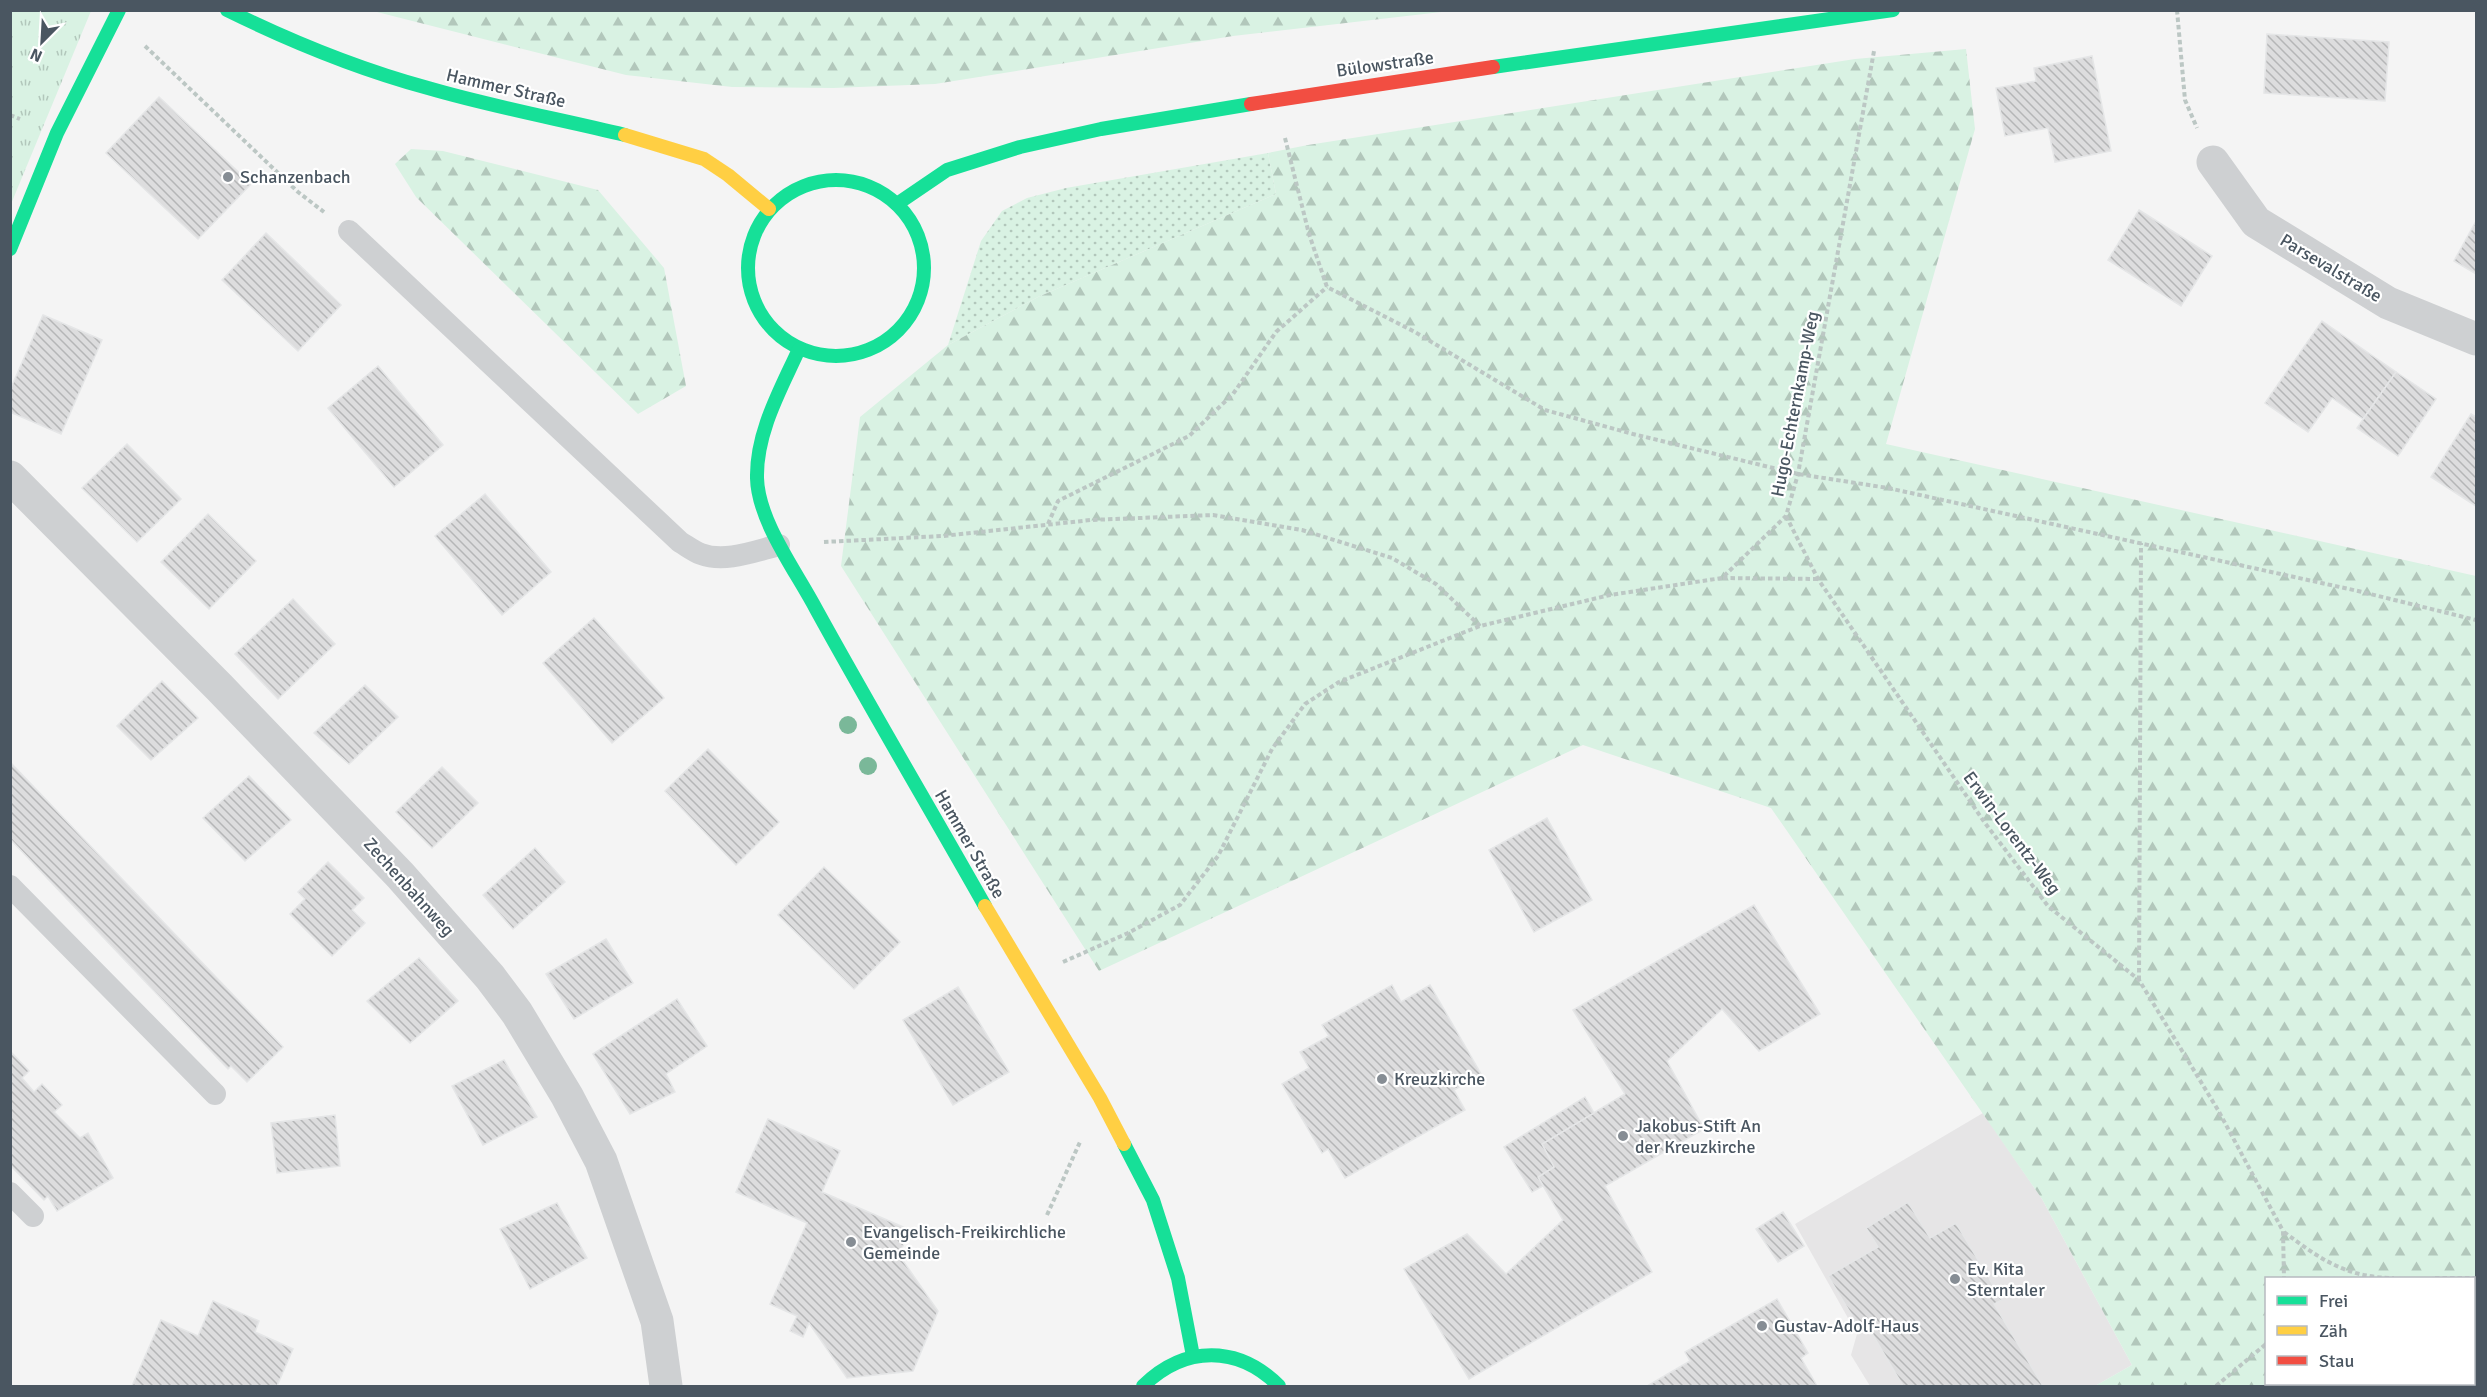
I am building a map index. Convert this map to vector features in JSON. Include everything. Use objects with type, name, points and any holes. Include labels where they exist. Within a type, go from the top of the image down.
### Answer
[{"type":"main road","name":"Hammer Straße","points":[[227,10],[336,59],[408,82],[497,106],[608,130],[705,159],[769,209]]},
{"type":"main road","name":"Bülowstraße","points":[[897,204],[947,170],[1020,147],[1101,129],[1277,99],[1893,10]]},
{"type":"main road","points":[[10,249],[57,133],[117,14]]},
{"type":"main road","points":[[832,179],[856,182],[878,190],[897,204],[912,222],[921,242],[925,265],[923,287],[915,308],[902,327],[885,342],[865,352],[843,357],[820,356],[799,349],[779,336],[763,319],[752,298],[747,274],[748,251],[756,228],[769,209],[788,194],[809,183],[832,179]]},
{"type":"main road","name":"Hammer Straße","points":[[799,349],[767,419],[760,444],[757,478],[765,516],[779,545],[1027,978],[1100,1098],[1153,1200],[1178,1278],[1193,1356]]},
{"type":"main road","points":[[1143,1386],[1169,1365],[1193,1356],[1216,1354],[1238,1359],[1259,1368],[1279,1386]]},
{"type":"street","name":"Parsevalstraße","points":[[2212,162],[2256,222],[2388,303],[2476,339]]},
{"type":"street","name":"Zechenbahnweg","points":[[10,477],[81,546],[392,867],[490,977],[522,1022],[567,1095],[601,1161],[657,1321],[666,1386]]},
{"type":"lane","points":[[349,231],[680,542],[700,554],[715,557],[740,555],[779,545]]},
{"type":"lane","points":[[10,886],[214,1094]]},
{"type":"lane","points":[[10,1192],[33,1216]]},
{"type":"path","points":[[2177,10],[2185,100],[2212,162]]},
{"type":"path","name":"Hugo-Echternkamp-Weg","points":[[1722,578],[1786,516],[1798,474],[1873,63],[1877,12]]},
{"type":"path","points":[[117,14],[298,192],[349,231]]},
{"type":"path","points":[[1277,99],[1294,181],[1327,288],[1415,332],[1545,410],[1798,474],[1888,488],[2358,591],[2476,621]]},
{"type":"path","points":[[1048,524],[1058,501],[1189,435],[1233,394],[1276,332],[1327,288]]},
{"type":"path","points":[[779,545],[943,536],[1048,524],[1148,517],[1213,515],[1302,530],[1392,558],[1436,584],[1480,626]]},
{"type":"path","name":"Erwin-Lorentz-Weg","points":[[1786,516],[1818,579],[1985,823],[2048,906],[2139,980],[2218,1110],[2283,1232],[2284,1277]]},
{"type":"path","points":[[2139,980],[2141,543]]},
{"type":"path","points":[[1027,978],[1128,933],[1180,905],[1218,856],[1272,748],[1305,704],[1339,682],[1480,626],[1610,595],[1722,578],[1818,579]]},
{"type":"path","points":[[1047,1215],[1100,1098]]},
{"type":"path","points":[[2283,1232],[2320,1258],[2342,1269],[2369,1277]]},
{"type":"path","points":[[2216,1386],[2265,1345]]},
{"type":"shaded area","name":"Ev. Kita Sterntaler","points":[[1983,1113],[2042,1199],[2132,1365],[2095,1386],[1870,1386],[1851,1355],[1857,1334],[1795,1224]]},
{"type":"green space","points":[[11,11],[91,11],[11,204]]},
{"type":"green space","points":[[373,11],[1450,11],[1233,36],[935,84],[833,88],[732,87],[626,75]]},
{"type":"green space","points":[[1966,49],[1975,129],[1886,444],[2476,576],[2476,1289],[2475,1277],[2265,1277],[2265,1385],[2393,1386],[2095,1386],[2132,1365],[2042,1199],[1771,808],[1583,745],[1099,971],[841,566],[860,417],[948,345],[1038,297],[1276,194],[1268,153],[1855,59]]},
{"type":"green space","points":[[411,149],[443,151],[598,190],[664,268],[686,386],[638,414],[416,197],[395,164]]},
{"type":"green space","points":[[1268,153],[1276,194],[1038,297],[948,345],[981,241],[1002,211],[1027,198],[1066,188]]},
{"type":"green space","points":[[2476,1289],[2476,1386],[2393,1386],[2475,1385]]},
{"type":"building","points":[[2267,34],[2389,42],[2385,101],[2264,93]]},
{"type":"building","points":[[2092,56],[2111,151],[2055,162],[2048,128],[2005,136],[1996,88],[2036,81],[2034,68]]},
{"type":"building","points":[[159,97],[251,184],[198,239],[106,153]]},
{"type":"building","points":[[2139,210],[2212,256],[2181,306],[2108,260]]},
{"type":"building","points":[[2476,221],[2476,274],[2454,261]]},
{"type":"building","points":[[266,233],[341,305],[298,351],[222,280]]},
{"type":"building","points":[[43,315],[102,340],[61,434],[10,412],[10,390]]},
{"type":"building","points":[[2322,321],[2396,372],[2363,419],[2332,398],[2308,432],[2265,403]]},
{"type":"building","points":[[378,366],[443,445],[394,487],[328,408]]},
{"type":"building","points":[[2396,372],[2436,399],[2398,456],[2357,428]]},
{"type":"building","points":[[2471,414],[2476,417],[2476,506],[2431,477]]},
{"type":"building","points":[[127,444],[181,499],[137,542],[82,488]]},
{"type":"building","points":[[485,494],[551,572],[502,615],[435,536]]},
{"type":"building","points":[[208,514],[256,561],[209,609],[161,562]]},
{"type":"building","points":[[293,599],[335,644],[278,699],[235,654]]},
{"type":"building","points":[[594,618],[664,698],[612,743],[543,663]]},
{"type":"building","points":[[162,681],[198,718],[151,760],[117,726]]},
{"type":"building","points":[[365,685],[398,717],[349,764],[314,733]]},
{"type":"building","points":[[708,749],[779,822],[736,865],[665,791]]},
{"type":"building","points":[[10,762],[283,1047],[247,1082],[231,1066],[228,1069],[12,841],[10,842]]},
{"type":"building","points":[[442,767],[478,803],[432,848],[396,812]]},
{"type":"building","points":[[249,776],[291,820],[245,861],[203,818]]},
{"type":"building","points":[[1547,818],[1592,900],[1534,932],[1489,850]]},
{"type":"building","points":[[535,848],[565,882],[513,929],[483,895]]},
{"type":"building","points":[[328,862],[364,898],[352,910],[365,923],[332,956],[290,914],[305,899],[298,892]]},
{"type":"building","points":[[824,867],[900,942],[854,989],[778,915]]},
{"type":"building","name":"Jakobus-Stift An der Kreuzkirche","points":[[1754,905],[1820,1014],[1759,1051],[1722,1009],[1667,1061],[1704,1129],[1605,1186],[1652,1272],[1469,1379],[1404,1269],[1467,1234],[1506,1274],[1563,1220],[1538,1177],[1554,1167],[1542,1144],[1625,1094],[1573,1010]]},
{"type":"building","points":[[606,939],[633,983],[574,1019],[546,974]]},
{"type":"building","points":[[419,958],[458,1001],[410,1043],[367,1001]]},
{"type":"building","name":"Kreuzkirche","points":[[1392,985],[1401,1002],[1430,985],[1481,1074],[1454,1090],[1465,1110],[1345,1178],[1328,1149],[1322,1153],[1282,1084],[1309,1068],[1300,1052],[1329,1036],[1322,1025]]},
{"type":"building","points":[[958,987],[1009,1072],[953,1105],[903,1020]]},
{"type":"building","points":[[677,999],[707,1046],[666,1074],[675,1092],[630,1114],[593,1054]]},
{"type":"building","points":[[10,1051],[29,1071],[22,1078],[34,1092],[42,1084],[62,1105],[54,1112],[80,1138],[88,1133],[113,1178],[57,1211],[48,1196],[44,1200],[10,1165]]},
{"type":"building","points":[[504,1060],[537,1117],[483,1145],[452,1086]]},
{"type":"building","points":[[1585,1097],[1594,1113],[1542,1144],[1554,1167],[1538,1177],[1543,1186],[1532,1192],[1504,1147]]},
{"type":"building","points":[[335,1115],[340,1166],[277,1173],[271,1123]]},
{"type":"building","name":"Evangelisch-Freikirchliche Gemeinde","points":[[768,1119],[840,1151],[822,1192],[910,1230],[899,1255],[938,1311],[913,1371],[847,1378],[809,1323],[803,1337],[790,1331],[797,1316],[770,1304],[807,1223],[736,1192]]},
{"type":"building","points":[[1908,1202],[1930,1238],[1956,1223],[2002,1300],[1994,1304],[2043,1386],[1903,1386],[1867,1325],[1860,1329],[1828,1276],[1878,1247],[1866,1228]]},
{"type":"building","points":[[557,1203],[587,1258],[530,1289],[500,1229]]},
{"type":"building","points":[[1783,1212],[1804,1246],[1778,1262],[1756,1229]]},
{"type":"building","name":"Gustav-Adolf-Haus","points":[[1777,1299],[1808,1353],[1801,1358],[1817,1386],[1647,1386],[1690,1361],[1685,1352]]},
{"type":"building","points":[[213,1301],[259,1321],[255,1332],[293,1349],[277,1386],[132,1386],[161,1320],[198,1336]]},
{"type":"traffic: fast","points":[[10,249],[57,133],[119,10]]},
{"type":"traffic: fast","points":[[227,10],[326,54],[402,81],[625,135]]},
{"type":"traffic: fast","points":[[1493,67],[1893,10]]},
{"type":"traffic: fast","points":[[897,204],[947,170],[1020,147],[1101,129],[1251,104]]},
{"type":"traffic: fast","points":[[836,180],[853,181],[870,186],[898,206],[918,234],[923,251],[924,268],[923,285],[918,302],[898,330],[870,350],[853,355],[836,356],[819,355],[802,350],[774,330],[754,302],[749,285],[748,268],[749,251],[754,234],[774,206],[802,186],[819,181],[836,180]]},
{"type":"traffic: fast","points":[[799,349],[771,411],[761,444],[757,478],[764,511],[779,545],[985,906]]},
{"type":"traffic: fast","points":[[1124,1144],[1153,1200],[1178,1278],[1193,1356]]},
{"type":"traffic: fast","points":[[1143,1386],[1176,1363],[1194,1357],[1211,1355],[1229,1357],[1246,1363],[1279,1386]]},
{"type":"traffic: slow","points":[[625,135],[704,159],[728,175],[769,209]]},
{"type":"traffic: slow","points":[[985,906],[1100,1098],[1124,1144]]},
{"type":"traffic: jam","points":[[1251,104],[1493,67]]},
{"type":"place","name":"Schanzenbach","points":[[228,177]]},
{"type":"place","name":"Kreuzkirche","points":[[1382,1079]]},
{"type":"place","name":"Jakobus-Stift An der Kreuzkirche","points":[[1623,1136]]},
{"type":"place","name":"Evangelisch-Freikirchliche Gemeinde","points":[[851,1242]]},
{"type":"place","name":"Ev. Kita Sterntaler","points":[[1955,1279]]},
{"type":"place","name":"Gustav-Adolf-Haus","points":[[1762,1326]]}]
